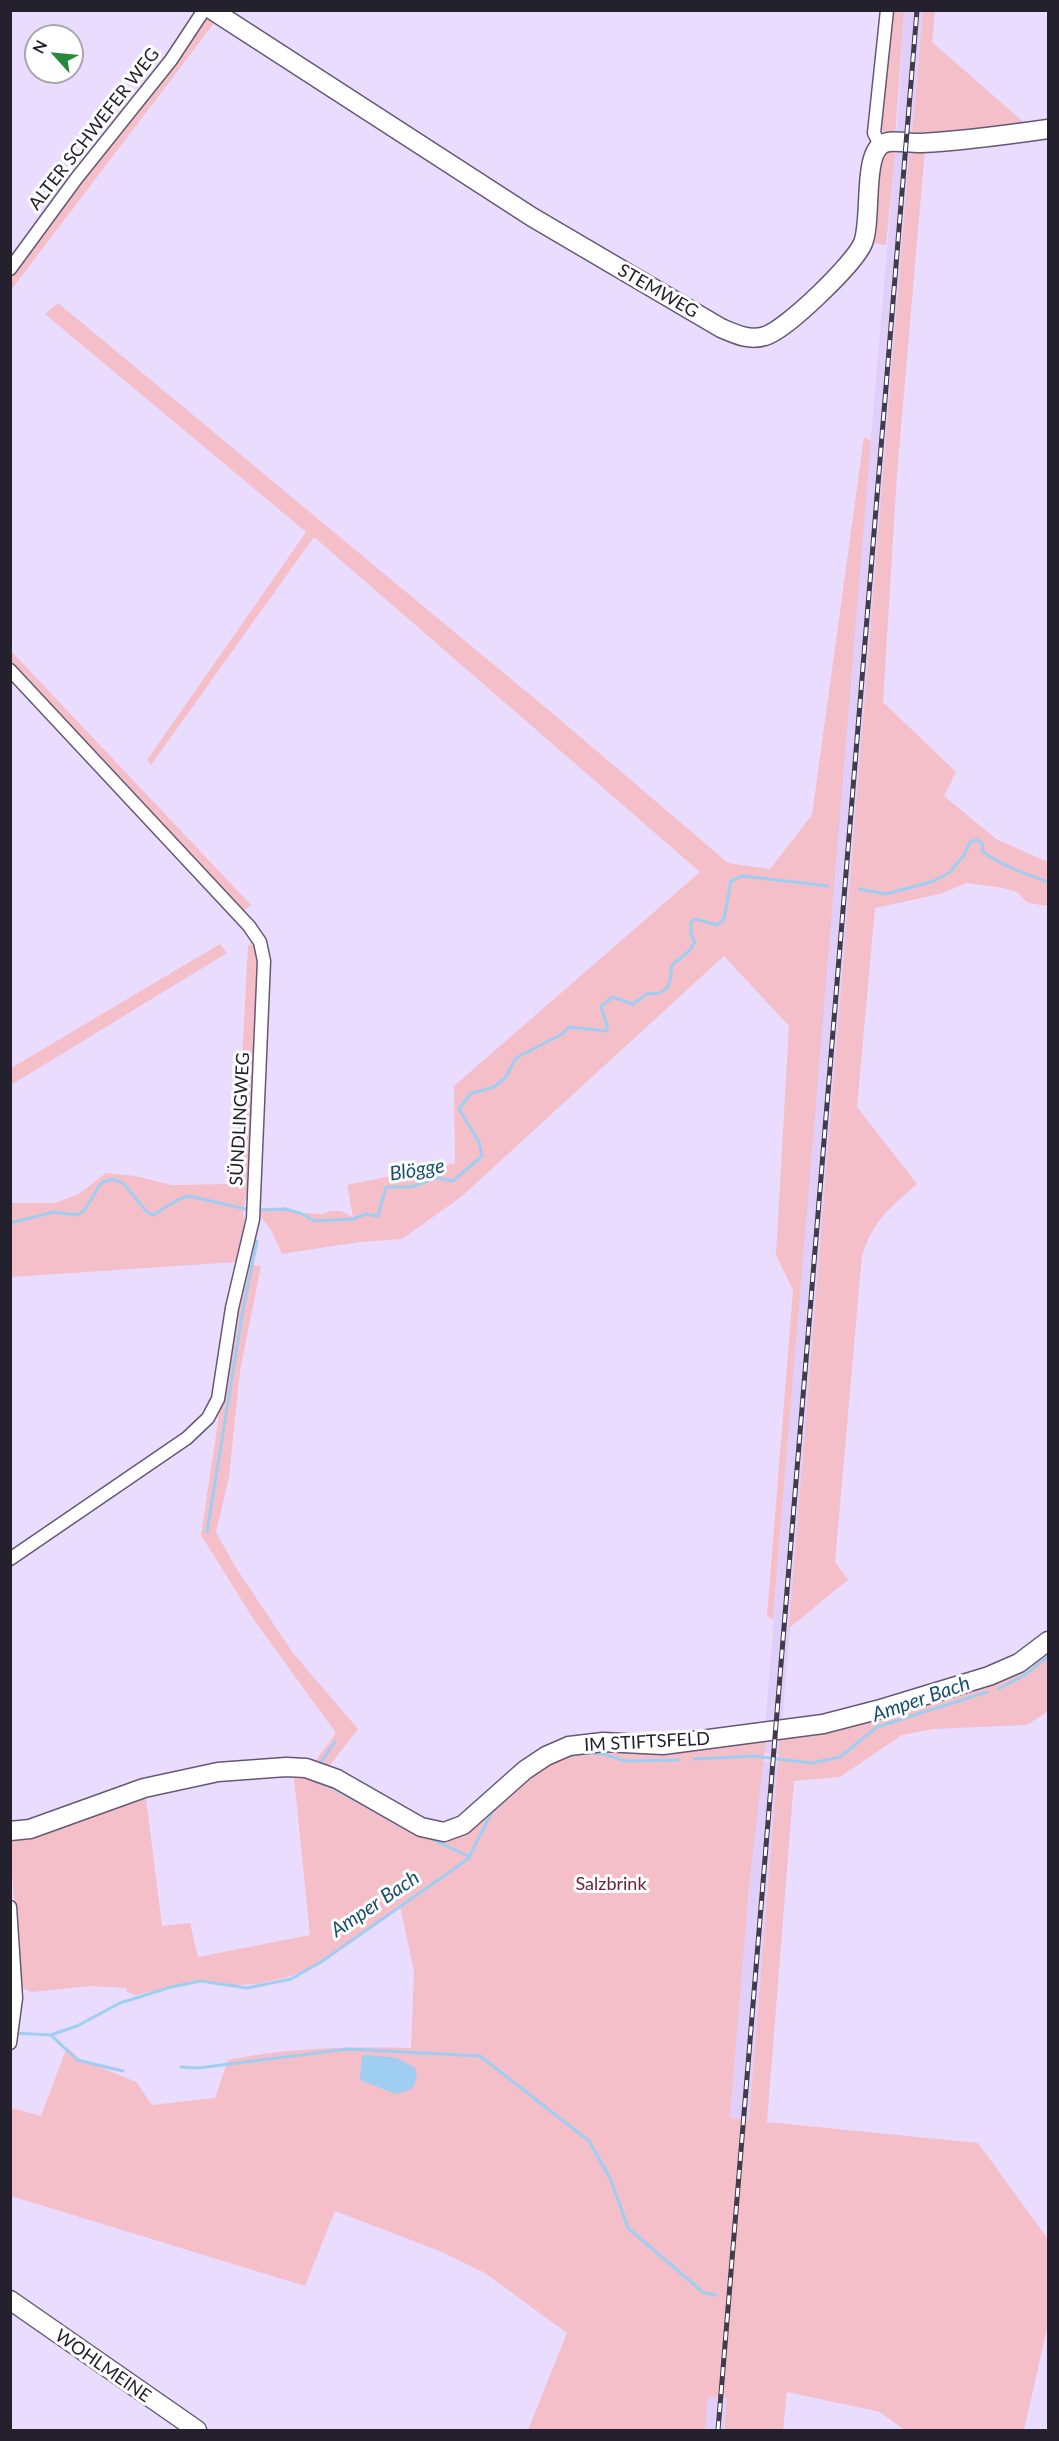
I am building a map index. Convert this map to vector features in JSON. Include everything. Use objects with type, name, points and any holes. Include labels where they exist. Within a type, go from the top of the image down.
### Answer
[{"type":"street","name":"ALTER SCHWEFER WEG","points":[[10,269],[76,179],[171,60],[204,10]]},
{"type":"street","name":"STEMWEG","points":[[212,10],[532,217],[722,328],[740,336],[765,337],[783,327],[857,253],[867,231],[872,164],[875,151],[880,145]]},
{"type":"street","points":[[886,10],[874,133],[880,145],[887,142],[973,140],[1048,129]]},
{"type":"street","name":"SÜNDLINGWEG","points":[[10,670],[249,926],[260,942],[264,961],[253,1219],[232,1308],[218,1399],[208,1418],[187,1438],[10,1559]]},
{"type":"street","name":"IM STIFTSFELD","points":[[10,1831],[30,1828],[144,1788],[218,1772],[286,1767],[306,1768],[337,1779],[421,1827],[444,1832],[463,1825],[525,1770],[546,1756],[569,1746],[603,1742],[663,1745],[823,1724],[989,1676],[1019,1663],[1048,1641]]},
{"type":"street","points":[[10,1907],[16,1998],[12,2036]]},
{"type":"street","name":"WOHLMEINE","points":[[10,2300],[129,2385],[197,2430]]},
{"type":"shaded area","points":[[904,11],[923,11],[782,1724],[779,1754],[763,1753],[833,877],[896,147]]},
{"type":"shaded area","points":[[762,1761],[778,1762],[724,2430],[705,2430],[746,1922]]},
{"type":"green space","points":[[891,11],[904,11],[895,137],[885,134],[880,125]]},
{"type":"green space","points":[[923,11],[935,11],[932,42],[1028,126],[912,136]]},
{"type":"green space","points":[[213,15],[218,18],[11,290],[11,275],[78,180],[202,19]]},
{"type":"green space","points":[[896,147],[886,245],[871,243],[874,179],[883,152]]},
{"type":"green space","points":[[910,147],[925,149],[897,474],[883,702],[956,772],[944,796],[996,839],[1048,862],[1048,906],[1028,903],[1017,892],[1003,888],[967,883],[940,894],[875,908],[857,1107],[917,1184],[878,1223],[862,1255],[835,1562],[848,1580],[789,1628]]},
{"type":"green space","points":[[58,303],[564,723],[728,863],[770,869],[812,815],[864,437],[871,441],[773,1620],[767,1616],[793,1290],[776,1255],[789,1026],[724,956],[461,1197],[402,1239],[359,1242],[282,1254],[271,1230],[255,1209],[272,1211],[285,1207],[303,1213],[322,1214],[341,1211],[353,1217],[347,1185],[455,1163],[454,1086],[700,872],[314,537],[151,765],[147,760],[306,532],[45,314]]},
{"type":"green space","points":[[11,651],[251,905],[241,914],[11,666]]},
{"type":"green space","points":[[220,944],[227,953],[11,1085],[11,1068]]},
{"type":"green space","points":[[258,944],[261,960],[254,1147],[237,1262],[11,1277],[11,1203],[55,1203],[79,1194],[106,1173],[135,1176],[172,1185],[230,1184],[238,1140],[248,945]]},
{"type":"green space","points":[[244,1264],[261,1266],[240,1371],[229,1477],[216,1532],[236,1568],[293,1653],[358,1729],[324,1773],[311,1767],[336,1733],[254,1620],[201,1535],[235,1308]]},
{"type":"green space","name":"Salzbrink","points":[[1048,1650],[1048,1711],[1027,1725],[933,1729],[902,1735],[840,1777],[794,1781],[767,2122],[978,2143],[1048,2239],[1048,2324],[1024,2430],[904,2430],[880,2412],[787,2392],[783,2430],[724,2430],[727,2398],[708,2397],[705,2430],[528,2430],[567,2333],[485,2273],[442,2252],[335,2211],[305,2286],[11,2196],[11,2108],[41,2116],[67,2047],[80,2059],[136,2082],[152,2105],[215,2098],[228,2060],[275,2052],[320,2049],[411,2048],[414,1971],[400,1906],[321,1963],[291,1976],[258,1984],[223,1986],[198,1981],[135,1995],[127,1992],[126,1988],[91,1986],[32,1992],[24,1989],[20,1979],[10,1834],[145,1790],[162,1926],[190,1923],[198,1957],[310,1935],[293,1768],[444,1834],[549,1754],[766,1738],[749,1888],[730,2118],[749,2120],[780,1736]]},
{"type":"water","points":[[362,2056],[397,2058],[415,2068],[417,2078],[412,2089],[396,2094],[360,2080]]},
{"type":"waterway","name":"Blögge","points":[[859,889],[886,894],[934,881],[950,872],[964,855],[970,842],[977,840],[982,843],[983,852],[991,857],[1048,882]]},
{"type":"waterway","name":"Blögge","points":[[256,1210],[284,1209],[300,1213],[315,1221],[353,1219],[366,1214],[378,1216],[386,1187],[411,1187],[437,1178],[453,1181],[482,1156],[479,1142],[459,1109],[470,1094],[494,1087],[505,1078],[516,1058],[562,1034],[569,1027],[606,1031],[608,1028],[601,1007],[612,997],[633,1004],[647,994],[659,993],[667,988],[672,965],[689,951],[695,942],[691,934],[691,922],[696,919],[717,925],[724,919],[731,881],[743,876],[828,886]]},
{"type":"waterway","name":"Blögge","points":[[10,1223],[54,1212],[77,1215],[84,1211],[101,1183],[112,1179],[123,1183],[148,1213],[153,1215],[179,1199],[189,1196],[250,1210]]},
{"type":"waterway","points":[[207,1532],[243,1310],[257,1241]]},
{"type":"waterway","name":"Amper Bach","points":[[998,1689],[1023,1676],[1048,1657]]},
{"type":"waterway","name":"Amper Bach","points":[[694,1759],[753,1756],[812,1763],[840,1757],[877,1727],[987,1692]]},
{"type":"waterway","points":[[319,1765],[335,1742]]},
{"type":"waterway","name":"Amper Bach","points":[[563,1758],[581,1753],[603,1754],[625,1761],[679,1760]]},
{"type":"waterway","points":[[317,1780],[407,1829]]},
{"type":"waterway","name":"Amper Bach","points":[[51,2035],[77,2026],[120,2003],[171,1987],[201,1981],[247,1988],[291,1979],[321,1962],[468,1859],[492,1812],[505,1800]]},
{"type":"waterway","points":[[425,1836],[470,1857]]},
{"type":"waterway","points":[[14,2033],[51,2035],[77,2060],[123,2071]]},
{"type":"waterway","points":[[181,2067],[198,2068],[348,2049],[480,2056],[589,2141],[611,2180],[628,2228],[704,2293],[716,2295]]},
{"type":"railway","points":[[718,2430],[917,10]]}]
